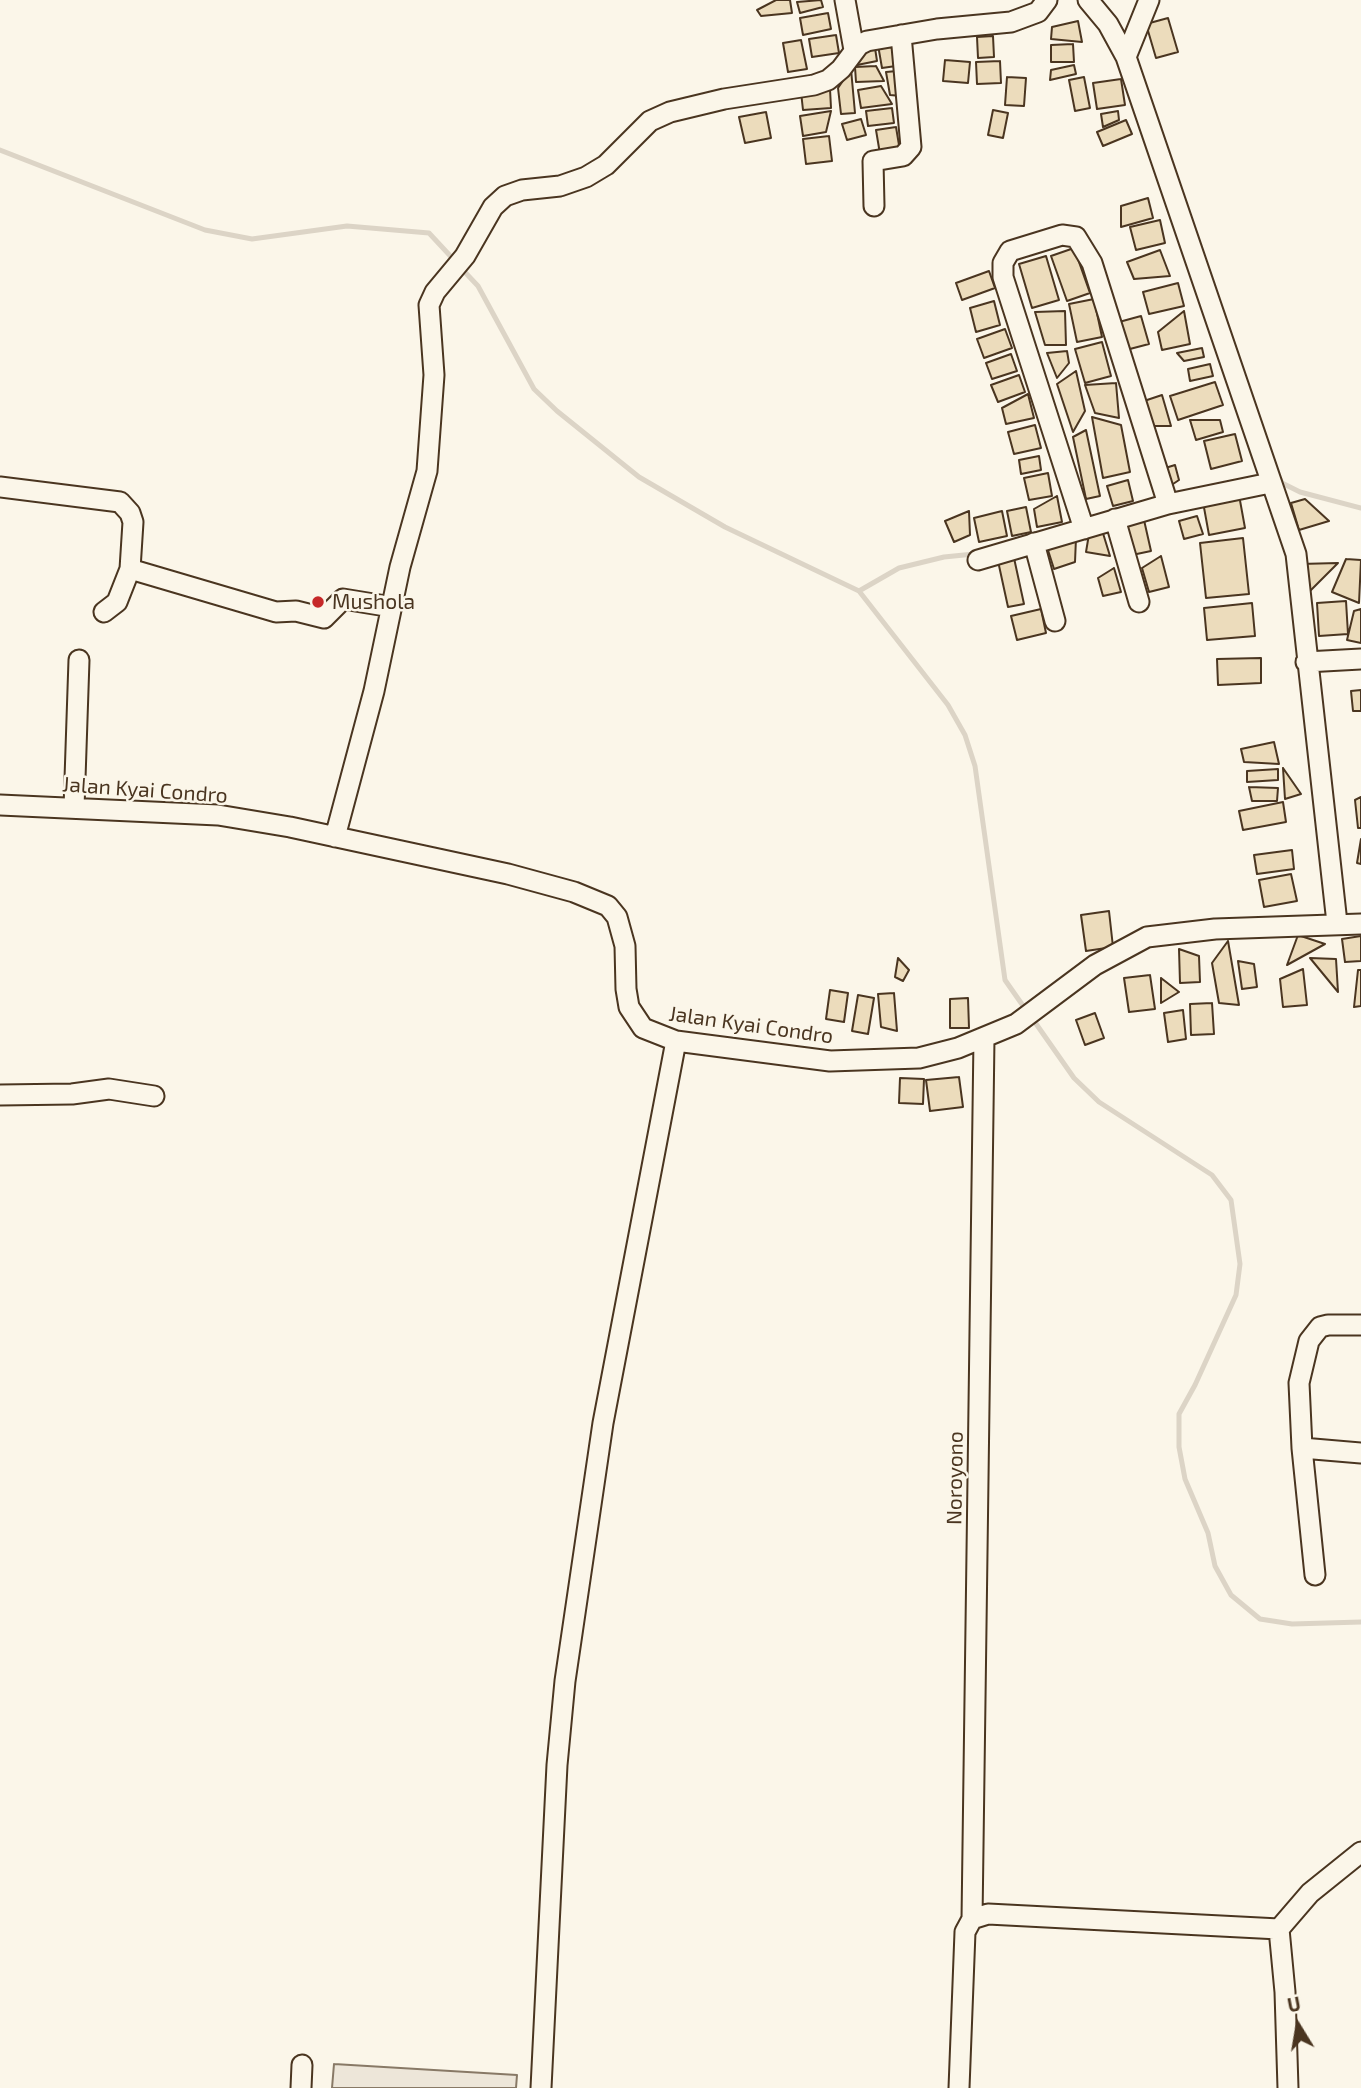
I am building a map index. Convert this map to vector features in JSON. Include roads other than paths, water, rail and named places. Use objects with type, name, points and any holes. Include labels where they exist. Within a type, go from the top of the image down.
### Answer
[{"type":"street","points":[[845,0],[854,51]]},
{"type":"street","points":[[335,837],[374,691],[392,607],[427,471],[434,375],[429,305],[435,292],[465,256],[493,206],[505,196],[522,190],[560,186],[586,177],[606,164],[650,121],[670,112],[828,80],[841,69],[854,51],[867,41],[1011,22],[1038,12],[1047,0]]},
{"type":"street","points":[[1088,0],[1108,24],[1126,57],[1296,554],[1337,923]]},
{"type":"street","points":[[1126,57],[1149,0]]},
{"type":"street","points":[[874,206],[873,162],[903,156],[911,147],[901,35]]},
{"type":"street","points":[[1083,523],[1003,277],[1003,263],[1010,251],[1062,235],[1071,235],[1079,241],[1092,263],[1166,497]]},
{"type":"street","points":[[978,560],[1034,543],[1083,523],[1115,519],[1166,497],[1268,478]]},
{"type":"street","points":[[0,487],[120,502],[130,513],[133,523],[130,569],[117,602],[104,612]]},
{"type":"street","points":[[1115,519],[1139,602]]},
{"type":"street","points":[[1034,543],[1055,621]]},
{"type":"street","points":[[130,569],[276,612],[296,611],[324,618],[343,599],[392,607]]},
{"type":"street","points":[[1306,662],[1361,659]]},
{"type":"street","points":[[74,808],[79,660]]},
{"type":"street","name":"Jalan Kyai Condro","points":[[0,805],[184,811],[335,837],[508,874],[574,892],[608,906],[621,926],[625,947],[625,989],[633,1014],[643,1028],[676,1041],[830,1061],[870,1062],[919,1058],[984,1038],[1016,1024],[1095,965],[1147,937],[1215,929],[1361,924]]},
{"type":"street","name":"Noroyono","points":[[959,2088],[965,1932],[972,1919],[984,1038]]},
{"type":"street","points":[[541,2088],[557,1765],[565,1681],[603,1423],[676,1041]]},
{"type":"street","points":[[0,1095],[72,1094],[109,1089],[154,1096]]},
{"type":"street","points":[[1315,1575],[1302,1448],[1299,1383],[1309,1341],[1315,1332],[1328,1325],[1361,1325]]},
{"type":"street","points":[[1302,1448],[1361,1453]]},
{"type":"street","points":[[1288,2088],[1285,1992],[1279,1929],[1310,1893],[1361,1852]]},
{"type":"street","points":[[972,1919],[988,1914],[1279,1929]]},
{"type":"street","points":[[301,2088],[302,2064]]},
{"type":"waterway","points":[[0,150],[205,230],[252,239],[347,226],[429,233],[455,261]]},
{"type":"waterway","points":[[461,268],[478,286],[534,389],[557,411],[639,477],[725,527],[859,591],[948,705],[965,735],[975,766],[1005,980],[1026,1010]]},
{"type":"waterway","points":[[1280,479],[1282,483],[1300,492],[1361,508]]},
{"type":"waterway","points":[[859,591],[899,568],[944,557],[974,554]]},
{"type":"waterway","points":[[1032,1018],[1074,1078],[1099,1102],[1212,1175],[1231,1200],[1240,1264],[1236,1295],[1179,1414],[1179,1447],[1185,1479],[1208,1533],[1215,1566],[1231,1595],[1260,1619],[1292,1624],[1361,1622]]},
{"type":"place","name":"Mushola","points":[[318,602]]}]
